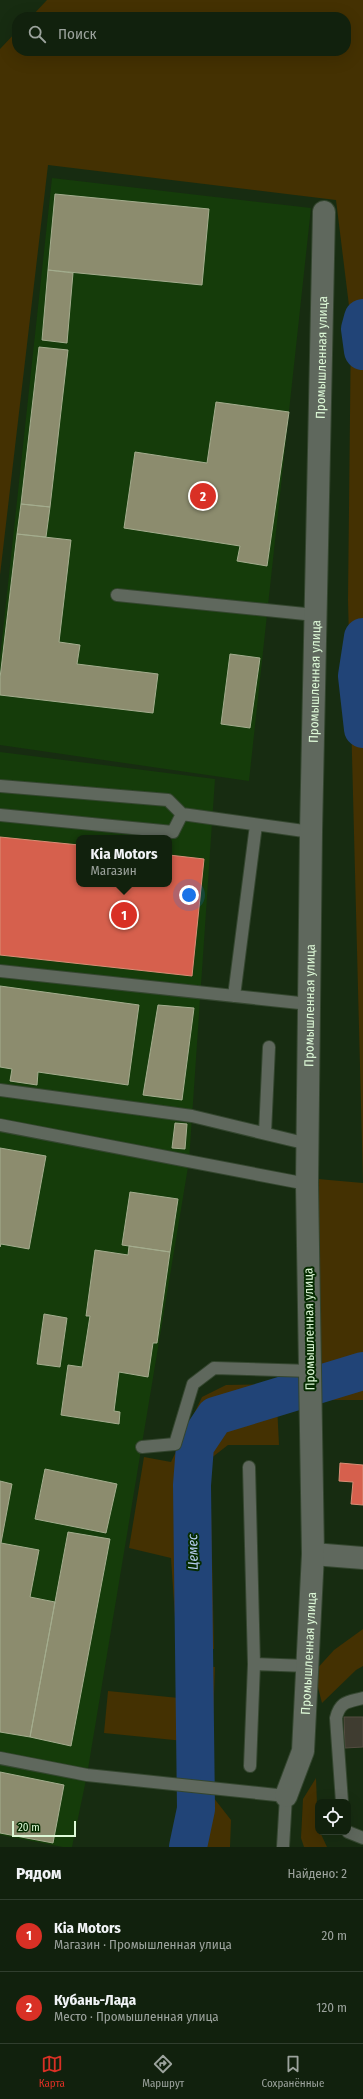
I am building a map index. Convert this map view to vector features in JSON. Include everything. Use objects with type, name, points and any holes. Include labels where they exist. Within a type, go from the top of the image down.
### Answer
[{"type":"street","name":"Промышленная улица","points":[[286,1796],[303,1751],[313,1554],[307,1184],[311,832],[324,212]]},
{"type":"street","points":[[313,1554],[363,1558]]},
{"type":"lane","points":[[117,594],[315,615]]},
{"type":"lane","points":[[0,786],[168,800],[182,814],[311,832]]},
{"type":"lane","points":[[0,815],[173,832],[182,814]]},
{"type":"lane","points":[[234,996],[256,825]]},
{"type":"lane","points":[[0,971],[309,1004]]},
{"type":"lane","points":[[265,1134],[269,1047]]},
{"type":"lane","points":[[0,1090],[192,1116],[308,1144]]},
{"type":"lane","points":[[0,1125],[307,1184]]},
{"type":"lane","points":[[142,1447],[175,1444],[193,1384],[214,1368],[310,1371]]},
{"type":"lane","points":[[249,1467],[254,1664],[250,1766]]},
{"type":"lane","points":[[254,1664],[307,1666]]},
{"type":"lane","points":[[342,1799],[336,1718],[338,1708],[342,1705],[363,1698]]},
{"type":"lane","points":[[0,1758],[87,1775],[286,1796],[283,1847]]},
{"type":"lane","points":[[351,1833],[363,1838]]},
{"type":"shaded area","points":[[47,0],[363,0],[363,1183],[348,600],[351,322],[336,200],[48,165],[0,575],[0,49],[12,36],[12,56],[351,56],[351,12],[36,12]]},
{"type":"shaded area","points":[[52,178],[311,208],[249,781],[0,745],[0,658]]},
{"type":"shaded area","points":[[0,752],[215,779],[189,1161],[87,1775],[72,1847],[63,1847],[0,1835]]},
{"type":"shaded area","points":[[318,1179],[363,1183],[363,1400],[321,1400]]},
{"type":"shaded area","points":[[276,1384],[279,1445],[228,1445],[210,1459],[214,1649],[177,1648],[171,1558],[129,1548],[144,1457],[171,1462],[202,1397],[226,1385]]},
{"type":"shaded area","points":[[363,1629],[363,1666],[356,1670],[322,1703],[314,1672],[334,1650]]},
{"type":"shaded area","points":[[179,1663],[215,1667],[211,1781],[180,1778],[184,1741],[104,1733],[108,1691],[179,1698]]},
{"type":"shaded area","points":[[316,1778],[315,1835],[321,1835],[327,1847],[304,1847],[301,1838],[303,1799]]},
{"type":"shaded area","points":[[213,1797],[231,1820],[230,1847],[171,1847],[184,1806]]},
{"type":"building: Торговля","points":[[0,837],[76,845],[76,887],[172,887],[172,855],[204,859],[192,976],[0,955]]},
{"type":"building: Торговля","points":[[340,1463],[363,1465],[363,1505],[351,1504],[353,1482],[339,1481]]},
{"type":"building: Промзона","points":[[55,194],[209,209],[202,285],[48,270]]},
{"type":"building: Промзона","points":[[48,270],[73,273],[67,343],[42,340]]},
{"type":"building: Промзона","points":[[39,347],[68,350],[50,507],[21,504]]},
{"type":"building: Промзона","points":[[216,402],[289,412],[267,566],[237,561],[240,546],[124,528],[135,452],[207,463]]},
{"type":"building: Промзона","points":[[21,504],[50,507],[46,537],[17,534]]},
{"type":"building: Промзона","points":[[17,534],[71,540],[59,642],[80,645],[77,664],[158,674],[153,713],[0,695],[0,678]]},
{"type":"building: Промзона","points":[[230,654],[260,658],[250,728],[221,724]]},
{"type":"building: Промзона","points":[[0,986],[139,1005],[128,1085],[38,1072],[37,1085],[10,1081],[12,1069],[0,1067]]},
{"type":"building: Промзона","points":[[158,1005],[194,1008],[182,1100],[143,1095]]},
{"type":"building: Промзона","points":[[175,1123],[187,1124],[185,1149],[172,1148]]},
{"type":"building: Промзона","points":[[0,1148],[46,1156],[29,1249],[1,1244],[0,1247]]},
{"type":"building: Промзона","points":[[130,1192],[178,1199],[170,1252],[122,1245]]},
{"type":"building: Промзона","points":[[129,1246],[170,1252],[157,1343],[153,1343],[148,1377],[119,1372],[114,1411],[120,1412],[119,1424],[61,1415],[68,1365],[82,1367],[90,1316],[86,1316],[95,1250],[128,1255]]},
{"type":"building: Промзона","points":[[44,1314],[67,1318],[60,1367],[37,1364]]},
{"type":"building: Промзона","points":[[45,1469],[117,1484],[106,1533],[35,1519]]},
{"type":"building: Промзона","points":[[0,1481],[12,1484],[1,1543],[39,1550],[30,1597],[55,1602],[30,1737],[0,1732]]},
{"type":"building: Промзона","points":[[68,1532],[110,1539],[71,1746],[30,1737]]},
{"type":"building: Промзона","points":[[0,1772],[64,1785],[53,1843],[0,1833]]},
{"type":"building: Прочее","points":[[344,1717],[363,1717],[363,1747],[345,1748]]},
{"type":"waterway","name":"Цемес","points":[[363,318],[360,329],[363,351]]},
{"type":"waterway","name":"Цемес","points":[[363,637],[357,676],[363,729]]},
{"type":"waterway","name":"Цемес","points":[[188,1847],[196,1809],[192,1485],[195,1446],[215,1416],[363,1371]]},
{"type":"place","name":"Кубань-Лада","points":[[203,496]]},
{"type":"place","name":"Kia Motors","points":[[124,915]]}]
